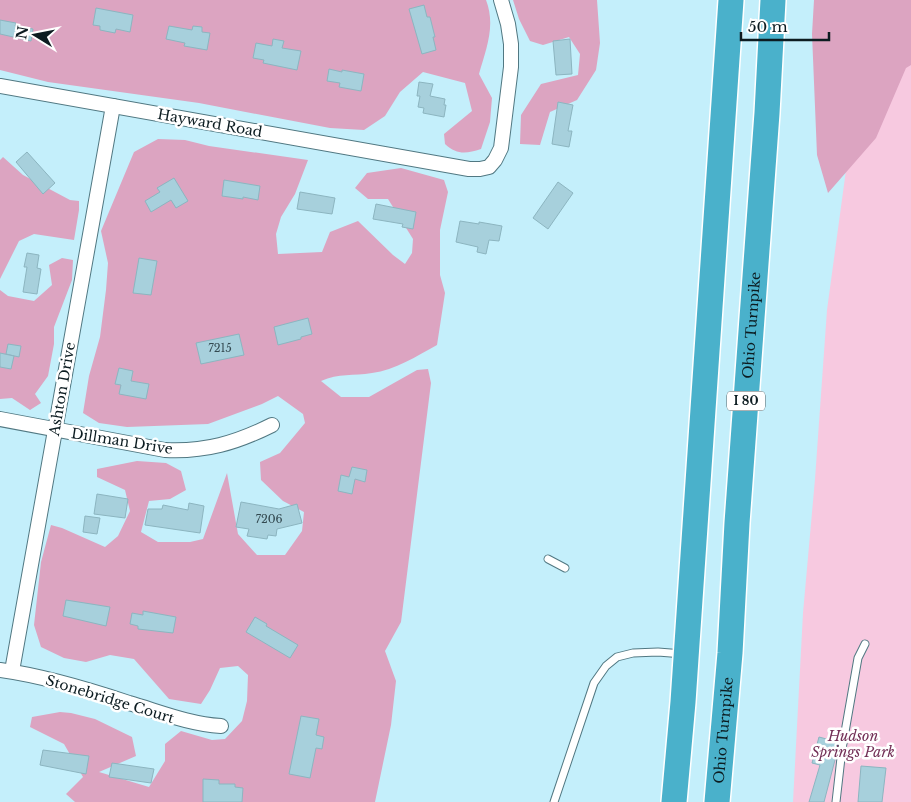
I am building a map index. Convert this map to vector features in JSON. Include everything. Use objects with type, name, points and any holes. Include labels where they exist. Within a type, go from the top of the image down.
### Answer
[{"type":"highway","points":[[674,802],[731,0]]},
{"type":"highway","name":"Ohio Turnpike","points":[[717,802],[730,653],[737,523],[773,0]]},
{"type":"street","name":"Hayward Road","points":[[0,86],[469,169],[480,169],[489,167],[501,148],[512,44],[501,0]]},
{"type":"street","name":"Ashton Drive","points":[[6,670],[54,429],[113,106]]},
{"type":"street","name":"Dillman Drive","points":[[0,419],[165,450],[218,447],[272,426]]},
{"type":"street","name":"Stonebridge Court","points":[[6,670],[56,681],[185,721],[221,726]]},
{"type":"lane","points":[[548,559],[565,568]]},
{"type":"lane","points":[[836,802],[842,749],[858,658],[865,644]]},
{"type":"lane","points":[[554,802],[594,683],[606,666],[617,657],[633,653],[686,654]]},
{"type":"green space","name":"Hudson Springs Park","points":[[911,0],[911,802],[793,802],[803,613],[827,310],[857,89]]},
{"type":"shaded area","points":[[0,0],[486,0],[489,10],[490,28],[479,74],[492,98],[490,122],[481,149],[471,152],[458,152],[449,148],[445,144],[444,134],[472,111],[465,83],[423,72],[400,92],[385,116],[364,130],[330,128],[199,103],[48,82],[0,70]]},
{"type":"shaded area","points":[[513,0],[597,0],[600,43],[596,70],[577,100],[550,112],[540,145],[520,144],[521,115],[541,84],[578,75],[580,54],[569,37],[543,45],[530,41],[519,19]]},
{"type":"shaded area","points":[[814,0],[911,0],[911,65],[906,68],[876,138],[828,193],[817,155],[812,34]]},
{"type":"shaded area","points":[[158,139],[185,140],[209,146],[308,160],[295,194],[281,217],[276,234],[278,254],[322,252],[330,232],[358,221],[405,264],[412,253],[413,239],[388,199],[368,199],[355,188],[367,173],[401,168],[444,180],[448,192],[440,230],[440,275],[445,293],[437,345],[389,369],[372,373],[334,377],[321,381],[341,397],[369,397],[417,370],[428,369],[431,383],[401,622],[385,651],[396,681],[391,725],[375,802],[75,802],[66,794],[83,777],[64,744],[30,727],[32,717],[60,712],[71,713],[95,719],[132,737],[136,756],[99,772],[149,787],[165,761],[165,744],[181,731],[212,740],[225,739],[242,721],[247,701],[248,675],[238,666],[220,668],[201,704],[169,699],[134,659],[110,655],[86,662],[64,658],[41,647],[34,625],[41,562],[51,525],[105,547],[118,536],[130,511],[125,490],[97,477],[97,469],[137,461],[166,463],[181,471],[186,490],[170,499],[149,501],[141,532],[158,542],[190,542],[203,539],[227,473],[238,534],[257,555],[285,555],[302,531],[304,512],[283,501],[261,480],[260,462],[280,453],[305,423],[303,414],[278,396],[208,424],[127,427],[99,423],[83,413],[89,376],[100,337],[106,290],[108,263],[101,231],[134,152]]},
{"type":"shaded area","points":[[3,157],[23,175],[70,200],[79,201],[79,210],[74,240],[34,234],[19,241],[0,279],[0,160]]},
{"type":"shaded area","points":[[62,258],[73,260],[72,280],[54,327],[54,344],[48,376],[35,394],[41,403],[30,410],[12,398],[0,399],[0,290],[8,296],[34,301],[52,285],[49,265]]},
{"type":"building","points":[[424,5],[427,17],[430,17],[436,50],[422,54],[409,9]]},
{"type":"building","points":[[96,8],[133,15],[130,32],[116,29],[115,33],[100,30],[100,26],[93,25]]},
{"type":"building","points":[[0,20],[16,23],[15,26],[33,29],[31,41],[0,34]]},
{"type":"building","points":[[169,26],[192,30],[193,26],[202,27],[202,32],[210,33],[207,50],[184,46],[185,43],[166,39]]},
{"type":"building","points":[[273,39],[284,41],[282,48],[301,51],[297,70],[263,63],[264,60],[253,58],[256,43],[272,46]]},
{"type":"building","points":[[570,39],[572,74],[556,75],[553,41]]},
{"type":"building","points":[[329,69],[364,74],[361,91],[339,87],[340,83],[327,81]]},
{"type":"building","points":[[419,82],[433,84],[430,96],[445,99],[444,117],[423,113],[424,108],[418,107],[420,96],[417,96]]},
{"type":"building","points":[[558,102],[573,105],[568,131],[572,131],[569,147],[552,144]]},
{"type":"building","points":[[27,152],[55,183],[43,194],[16,162]]},
{"type":"building","points":[[174,178],[188,201],[176,208],[171,200],[151,212],[145,201],[160,192],[157,188]]},
{"type":"building","points":[[224,180],[260,186],[258,200],[222,196]]},
{"type":"building","points":[[558,182],[573,193],[548,229],[533,218]]},
{"type":"building","points":[[300,192],[335,198],[332,214],[297,209]]},
{"type":"building","points":[[376,204],[416,212],[413,229],[402,227],[403,224],[373,219]]},
{"type":"building","points":[[460,221],[502,226],[499,241],[489,240],[486,254],[477,252],[478,247],[456,242]]},
{"type":"building","points":[[27,253],[39,255],[37,268],[41,269],[37,294],[23,292],[27,267],[24,267]]},
{"type":"building","points":[[139,258],[157,261],[151,295],[133,293]]},
{"type":"building","points":[[308,318],[312,334],[278,345],[274,327]]},
{"type":"building","points":[[239,334],[244,355],[201,364],[196,343]]},
{"type":"building","points":[[8,344],[21,346],[19,357],[6,354]]},
{"type":"building","points":[[0,353],[14,356],[11,369],[0,367]]},
{"type":"building","points":[[119,368],[133,371],[131,381],[149,384],[146,399],[119,394],[121,385],[115,384]]},
{"type":"building","points":[[352,467],[367,470],[365,482],[355,479],[352,494],[338,491],[341,475],[349,477]]},
{"type":"building","points":[[97,494],[128,499],[125,518],[94,514]]},
{"type":"building","points":[[241,502],[279,509],[297,504],[302,523],[277,529],[276,536],[268,535],[267,539],[247,536],[249,529],[236,527]]},
{"type":"building","points":[[189,503],[204,506],[200,533],[145,525],[148,509],[162,509],[163,505],[188,510]]},
{"type":"building","points":[[85,516],[100,518],[97,534],[83,532]]},
{"type":"building","points":[[66,600],[110,607],[106,626],[63,616]]},
{"type":"building","points":[[143,611],[176,617],[173,633],[138,629],[138,626],[130,624],[132,613],[143,615]]},
{"type":"building","points":[[255,617],[267,624],[266,626],[298,645],[290,658],[246,632]]},
{"type":"building","points":[[301,716],[319,719],[316,735],[324,737],[322,749],[316,748],[310,778],[289,774]]},
{"type":"building","points":[[819,737],[838,742],[824,802],[809,802],[820,765],[812,763]]},
{"type":"building","points":[[43,750],[89,756],[86,774],[40,765]]},
{"type":"building","points":[[112,763],[154,769],[151,783],[109,777]]},
{"type":"building","points":[[861,766],[886,768],[882,802],[858,802]]},
{"type":"building","points":[[203,779],[219,780],[219,784],[235,784],[235,787],[243,788],[242,802],[203,802]]}]
